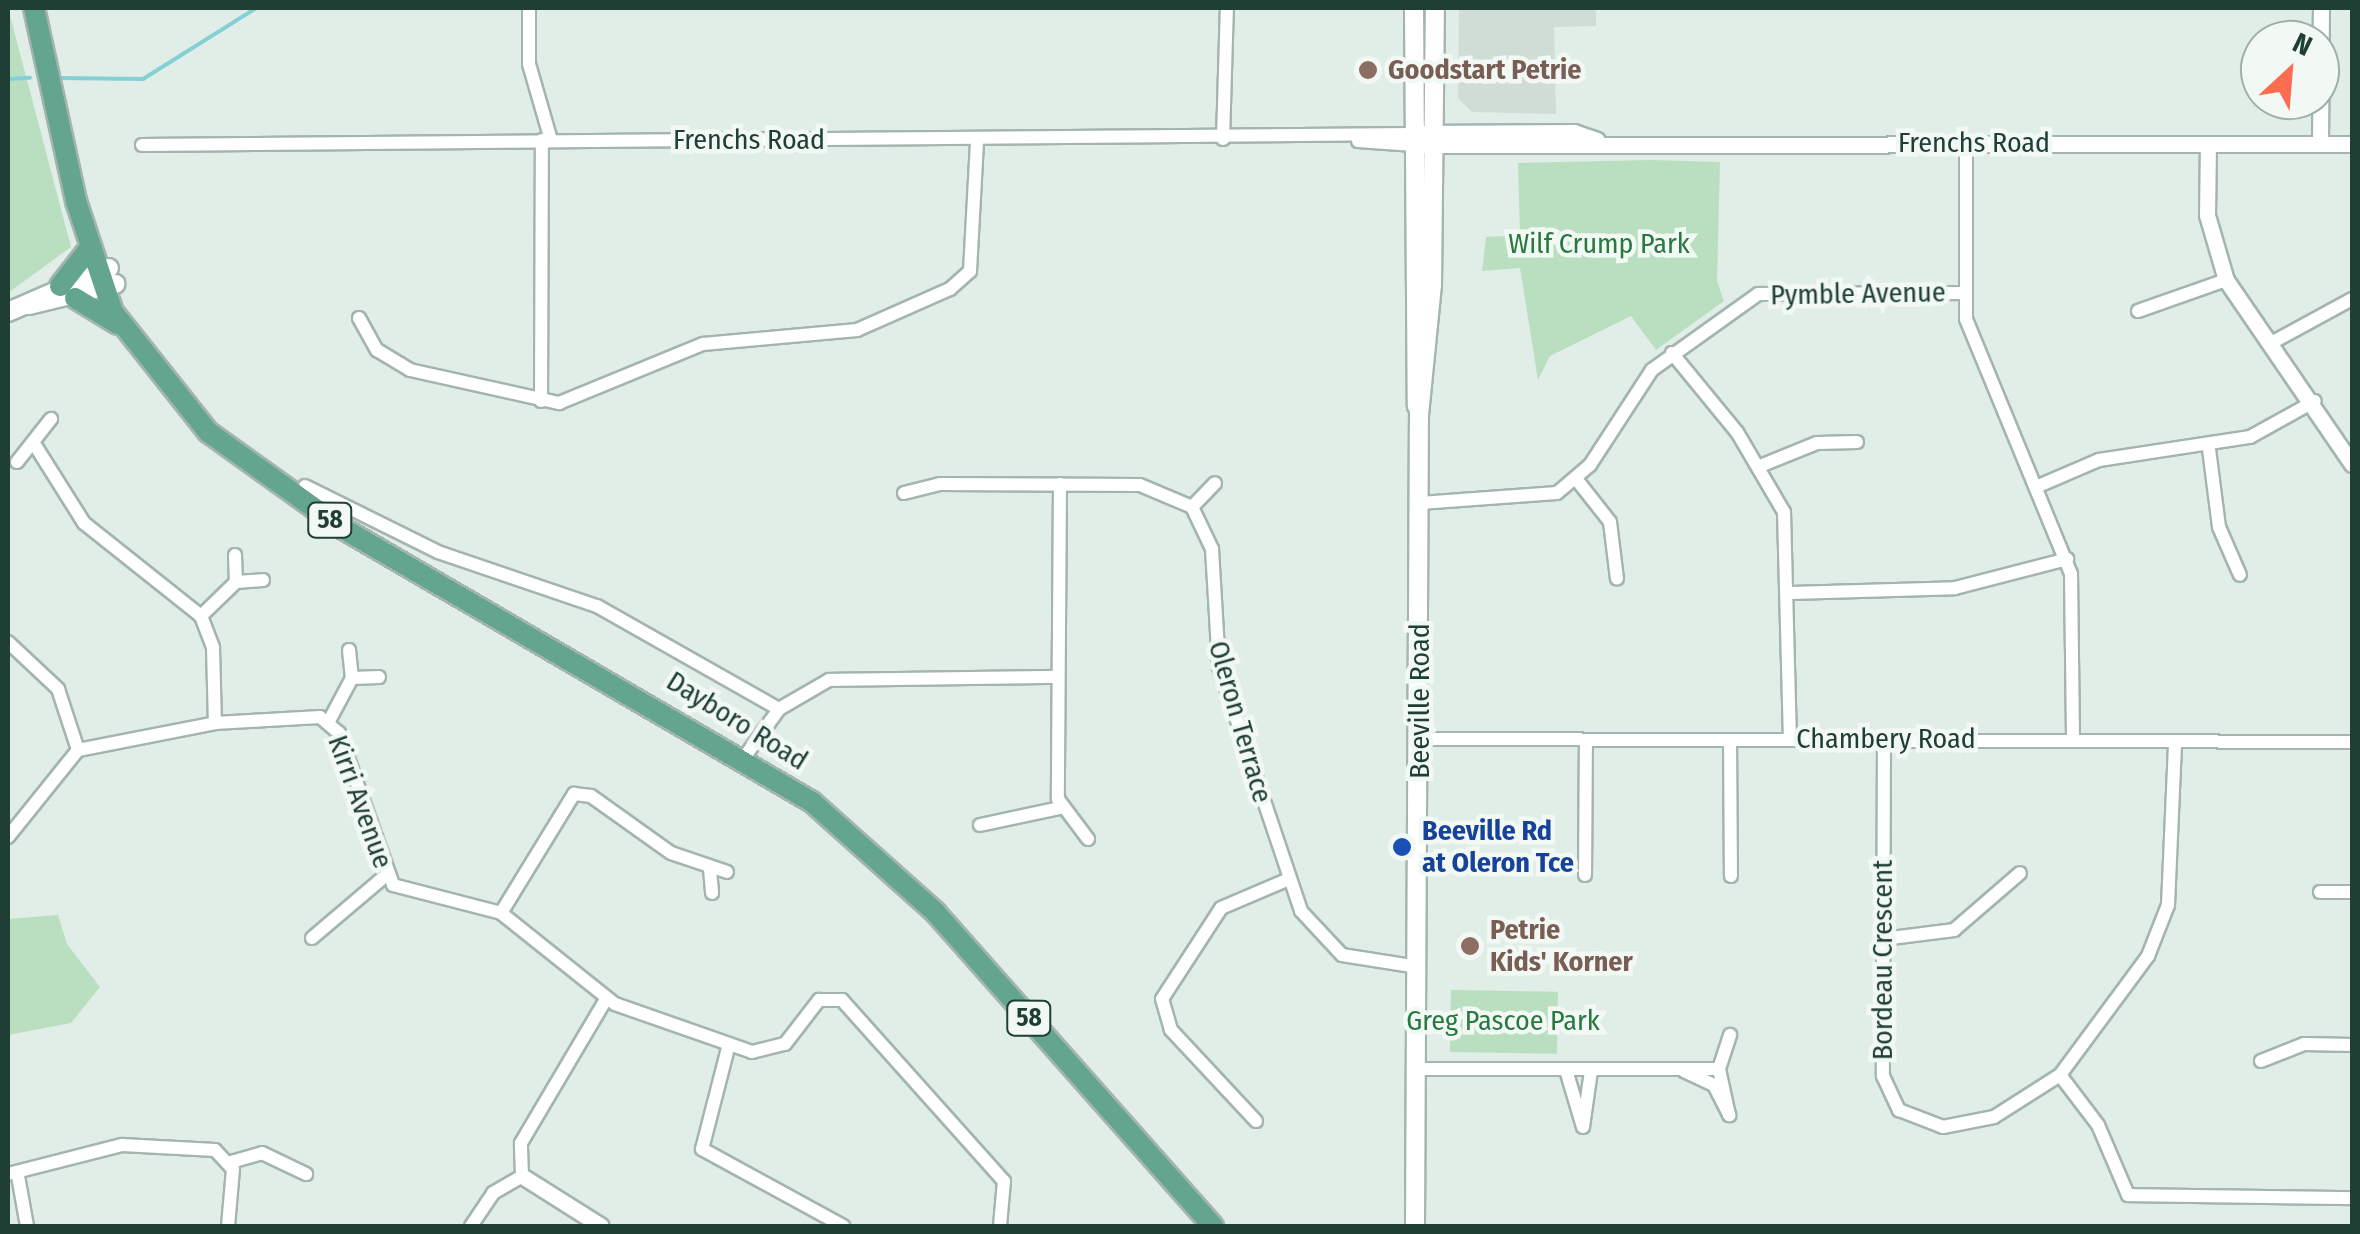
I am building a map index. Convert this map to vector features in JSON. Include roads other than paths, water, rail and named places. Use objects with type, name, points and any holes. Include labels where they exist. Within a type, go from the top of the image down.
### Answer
[{"type":"main road","name":"Dayboro Road","points":[[34,8],[89,248],[150,365]]},
{"type":"main road","name":"Beeville Road","points":[[1414,8],[1410,375],[1419,414]]},
{"type":"main road","name":"Beeville Road","points":[[1415,1226],[1419,414],[1434,138],[1435,8]]},
{"type":"main road","name":"Dayboro Road","points":[[66,142],[118,324],[208,432],[276,486],[746,755],[839,823],[936,913],[1213,1226]]},
{"type":"main road","points":[[67,292],[89,248]]},
{"type":"main road","points":[[16,308],[106,278]]},
{"type":"main road","points":[[67,292],[118,324]]},
{"type":"street","points":[[529,8],[527,52],[546,140],[541,401]]},
{"type":"street","points":[[1223,140],[1227,8]]},
{"type":"street","points":[[2320,144],[2321,8]]},
{"type":"street","name":"Frenchs Road","points":[[142,145],[1434,138],[2352,144]]},
{"type":"street","points":[[359,318],[377,350],[410,370],[541,401],[577,402],[703,344],[857,330],[950,289],[974,260],[977,140]]},
{"type":"street","points":[[1966,143],[1965,293],[1970,337],[2066,559],[2073,740]]},
{"type":"street","points":[[2208,144],[2207,215],[2226,280],[2315,401],[2352,464]]},
{"type":"street","points":[[2138,310],[2226,280]]},
{"type":"street","name":"Pymble Avenue","points":[[1576,480],[1633,392],[1672,353],[1732,308],[1771,292],[1965,293]]},
{"type":"street","points":[[2273,342],[2352,299]]},
{"type":"street","points":[[1672,353],[1760,466],[1788,526],[1792,593],[1790,739]]},
{"type":"street","points":[[2036,487],[2099,460],[2209,449],[2315,401]]},
{"type":"street","points":[[16,462],[51,420]]},
{"type":"street","points":[[33,442],[84,523],[201,616],[211,638],[216,723]]},
{"type":"street","points":[[1760,466],[1817,444],[1857,442]]},
{"type":"street","points":[[2209,449],[2220,527],[2240,575]]},
{"type":"street","points":[[1420,502],[1540,500],[1576,480],[1610,522],[1617,579]]},
{"type":"street","points":[[904,493],[940,484],[1152,486],[1192,507],[1214,483]]},
{"type":"street","points":[[1060,484],[1060,808],[1088,838]]},
{"type":"street","name":"Dayboro Road","points":[[305,486],[438,552],[597,606],[779,709]]},
{"type":"street","name":"Oleron Terrace","points":[[1192,507],[1212,550],[1219,666],[1288,879],[1329,948],[1368,965],[1418,967]]},
{"type":"street","points":[[235,555],[236,582]]},
{"type":"street","points":[[1792,593],[1955,588],[2066,559]]},
{"type":"street","points":[[201,616],[236,582],[264,580]]},
{"type":"street","points":[[8,642],[58,689],[78,750],[8,837]]},
{"type":"street","points":[[329,721],[352,678],[349,650]]},
{"type":"street","points":[[352,678],[379,677]]},
{"type":"street","points":[[746,755],[779,709],[847,677],[1058,677]]},
{"type":"street","name":"Kirri Avenue","points":[[78,750],[216,723],[329,721],[384,876],[401,890],[500,912],[606,999],[729,1044],[773,1051],[820,1000],[842,1000],[1004,1181],[1000,1226]]},
{"type":"street","name":"Chambery Road","points":[[1419,739],[2352,742]]},
{"type":"street","points":[[1584,876],[1586,740]]},
{"type":"street","points":[[1730,740],[1731,876]]},
{"type":"street","name":"Bordeau Crescent","points":[[1884,740],[1882,1076],[1908,1119],[1970,1124],[2060,1075],[2161,930],[2175,742]]},
{"type":"street","points":[[500,912],[574,794],[710,869],[727,872]]},
{"type":"street","points":[[980,826],[1060,808]]},
{"type":"street","points":[[710,869],[712,893]]},
{"type":"street","points":[[1882,940],[1954,930],[2020,872]]},
{"type":"street","points":[[312,938],[384,876]]},
{"type":"street","points":[[1256,1121],[1156,1010],[1221,908],[1288,879]]},
{"type":"street","points":[[2320,892],[2352,892]]},
{"type":"street","points":[[522,1176],[521,1143],[606,999]]},
{"type":"street","points":[[1684,1071],[1714,1085],[1731,1121],[1719,1069],[1730,1034]]},
{"type":"street","points":[[729,1044],[702,1149],[843,1226]]},
{"type":"street","points":[[2261,1061],[2304,1044],[2352,1044]]},
{"type":"street","points":[[1418,1069],[1719,1069]]},
{"type":"street","points":[[1566,1070],[1583,1127],[1591,1070]]},
{"type":"street","points":[[2060,1075],[2098,1125],[2128,1195],[2352,1198]]},
{"type":"street","points":[[27,1226],[12,1175],[42,1159],[141,1143],[215,1150],[230,1162]]},
{"type":"street","points":[[230,1162],[262,1153],[306,1174]]},
{"type":"street","points":[[228,1226],[230,1162]]},
{"type":"street","points":[[471,1226],[496,1189],[522,1176]]},
{"type":"street","points":[[522,1176],[601,1226]]},
{"type":"waterway","points":[[58,78],[143,79],[256,8]]},
{"type":"waterway","points":[[8,79],[30,78]]},
{"type":"place","name":"Goodstart Petrie","points":[[1368,70]]},
{"type":"place","name":"Beeville Rd at Oleron Tce","points":[[1402,847]]},
{"type":"place","name":"Petrie Kids' Korner","points":[[1470,946]]},
{"type":"park label","name":"Wilf Crump Park","points":[[1599,244]]},
{"type":"park label","name":"Greg Pascoe Park","points":[[1503,1021]]}]
